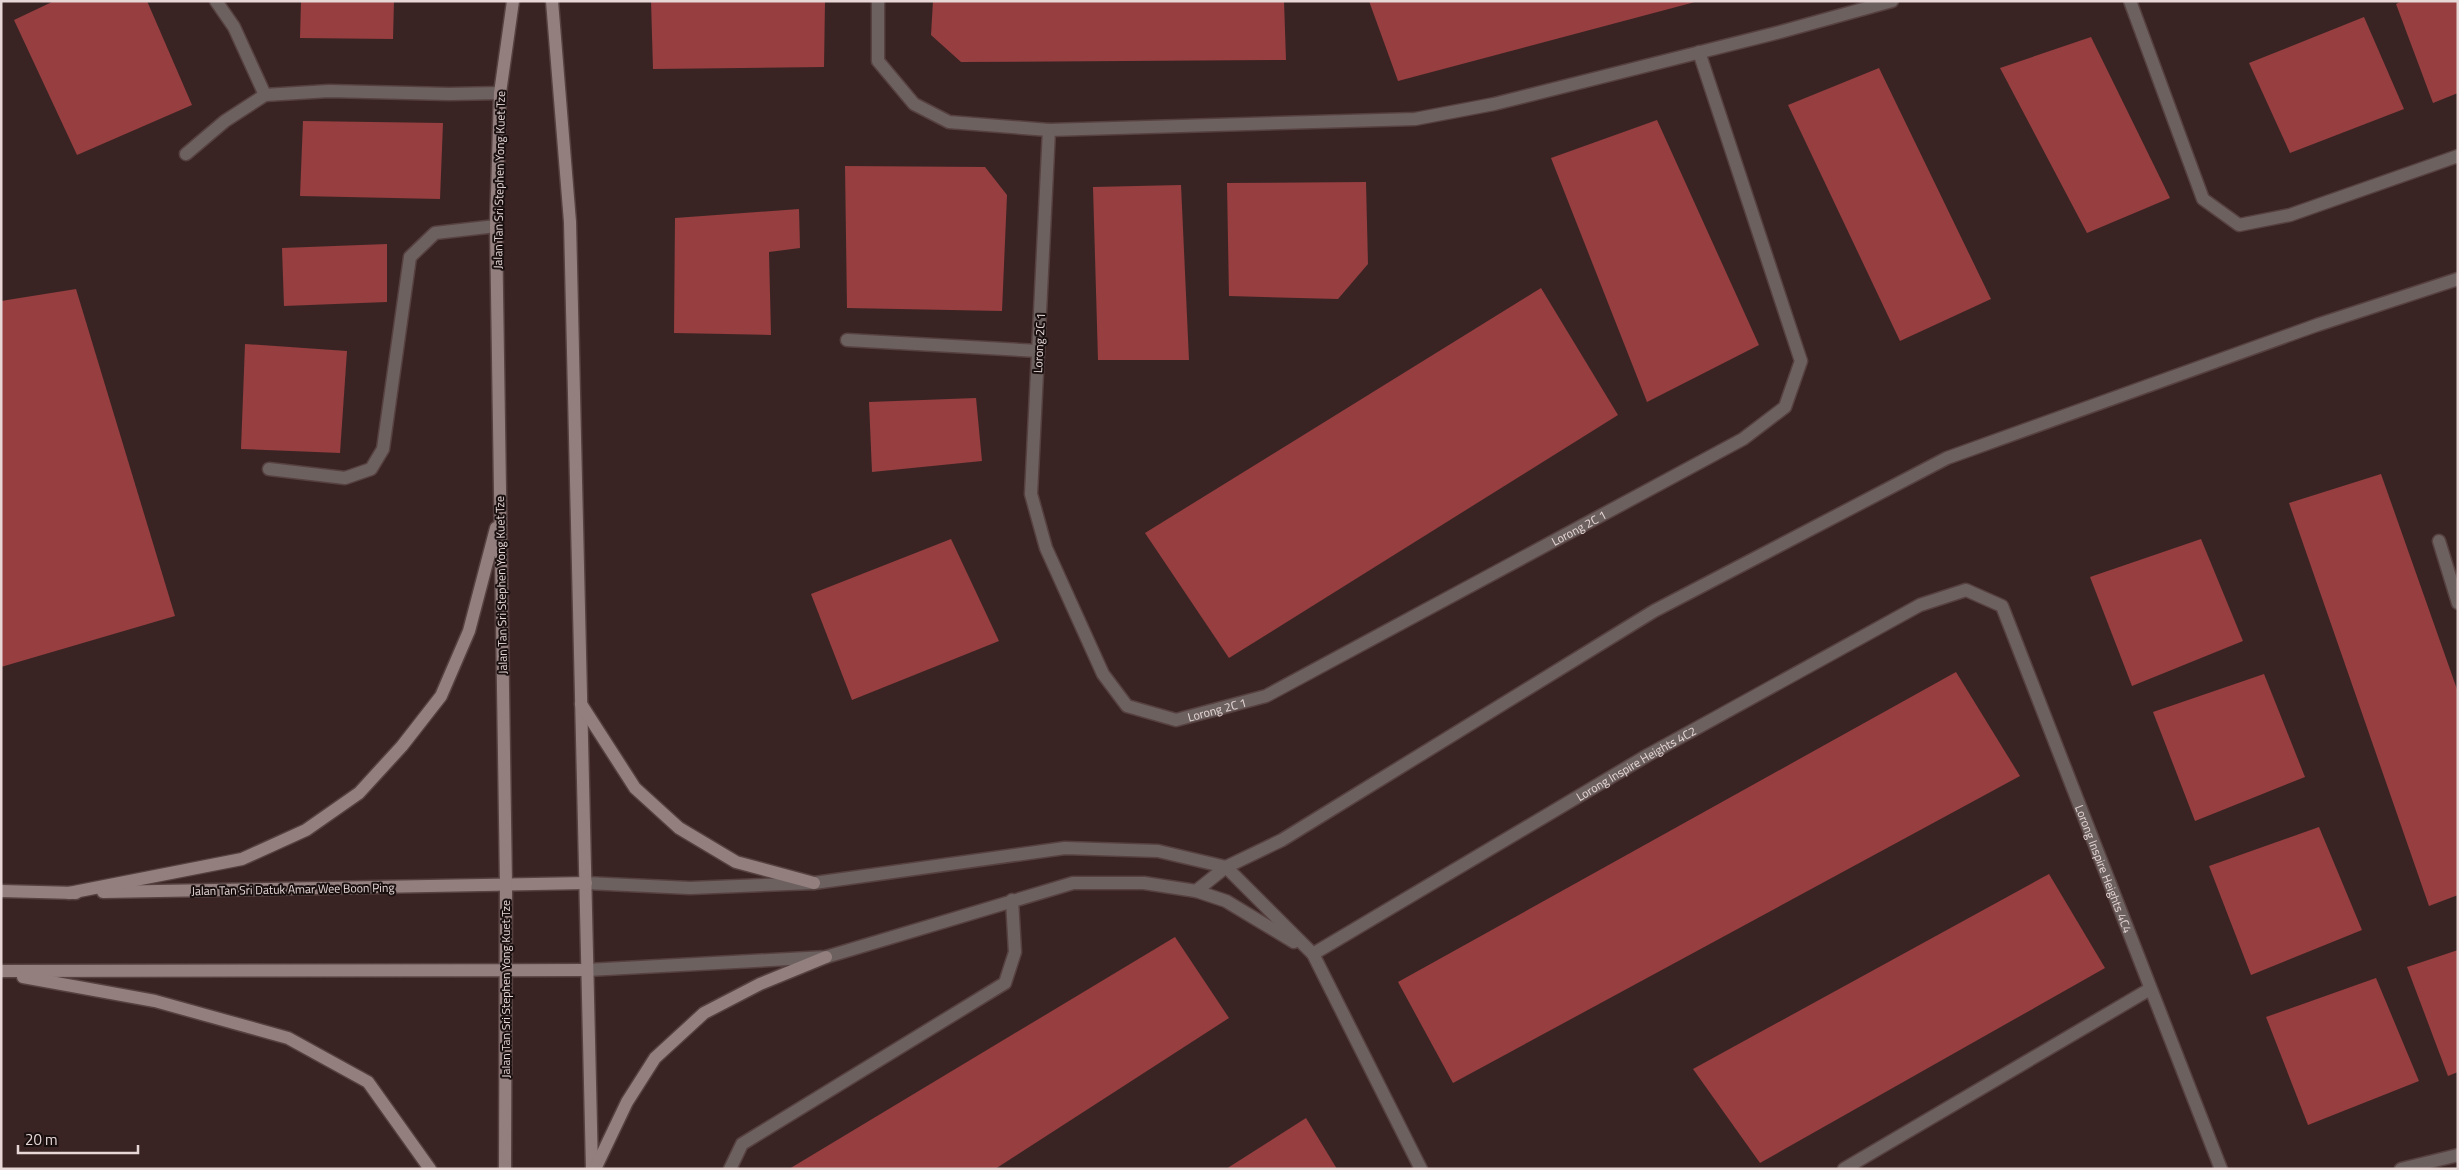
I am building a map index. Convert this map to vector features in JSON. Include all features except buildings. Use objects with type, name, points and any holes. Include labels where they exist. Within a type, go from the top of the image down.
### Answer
[{"type":"main road","name":"Jalan Tan Sri Stephen Yong Kuet Tze","points":[[504,1169],[506,885],[496,226],[500,93],[513,1]]},
{"type":"main road","points":[[552,1],[570,222],[587,970],[594,1169]]},
{"type":"main road","points":[[69,893],[242,859],[306,830],[359,793],[402,746],[441,696],[469,631],[500,514]]},
{"type":"main road","points":[[581,704],[635,788],[679,828],[736,862],[814,883]]},
{"type":"main road","name":"Jalan Tan Sri Datuk Amar Wee Boon Ping","points":[[1,891],[69,893],[586,883]]},
{"type":"main road","points":[[594,1169],[626,1102],[655,1058],[704,1014],[760,984],[826,956]]},
{"type":"main road","points":[[1,972],[505,972],[587,970]]},
{"type":"main road","points":[[1,972],[155,1001],[288,1038],[368,1082],[430,1169]]},
{"type":"street","points":[[216,1],[234,27],[265,95]]},
{"type":"street","points":[[878,1],[878,61],[914,104],[949,122],[1049,130],[1415,119],[1494,104],[1892,1]]},
{"type":"street","points":[[2130,1],[2203,199],[2239,225],[2290,215],[2458,156]]},
{"type":"street","name":"Lorong 2C 1","points":[[1049,130],[1031,494],[1046,548],[1103,674],[1127,706],[1176,720],[1266,696],[1743,439],[1785,407],[1801,361],[1698,52]]},
{"type":"street","points":[[186,154],[225,121],[265,95],[329,91],[449,94],[500,93]]},
{"type":"street","points":[[269,469],[345,478],[371,469],[383,449],[410,257],[435,234],[496,226]]},
{"type":"street","points":[[1196,891],[1226,868],[1282,840],[1654,611],[1947,458],[2317,325],[2458,279]]},
{"type":"street","points":[[847,340],[1038,351]]},
{"type":"street","points":[[2439,541],[2458,603]]},
{"type":"street","name":"Lorong Inspire Heights 4C2","points":[[1313,954],[1656,750],[1920,605],[1966,590]]},
{"type":"street","name":"Lorong Inspire Heights 4C4","points":[[1966,590],[2002,606],[2221,1169]]},
{"type":"street","points":[[586,883],[690,888],[814,883],[1065,848],[1158,851],[1226,868],[1313,954],[1421,1169]]},
{"type":"street","points":[[587,970],[826,956],[1073,883],[1144,883],[1196,891],[1226,901],[1313,954]]},
{"type":"street","points":[[730,1169],[742,1144],[1005,983],[1015,952],[1012,900]]},
{"type":"street","points":[[1844,1169],[2150,989]]},
{"type":"street","points":[[2401,1169],[2458,1155]]}]
